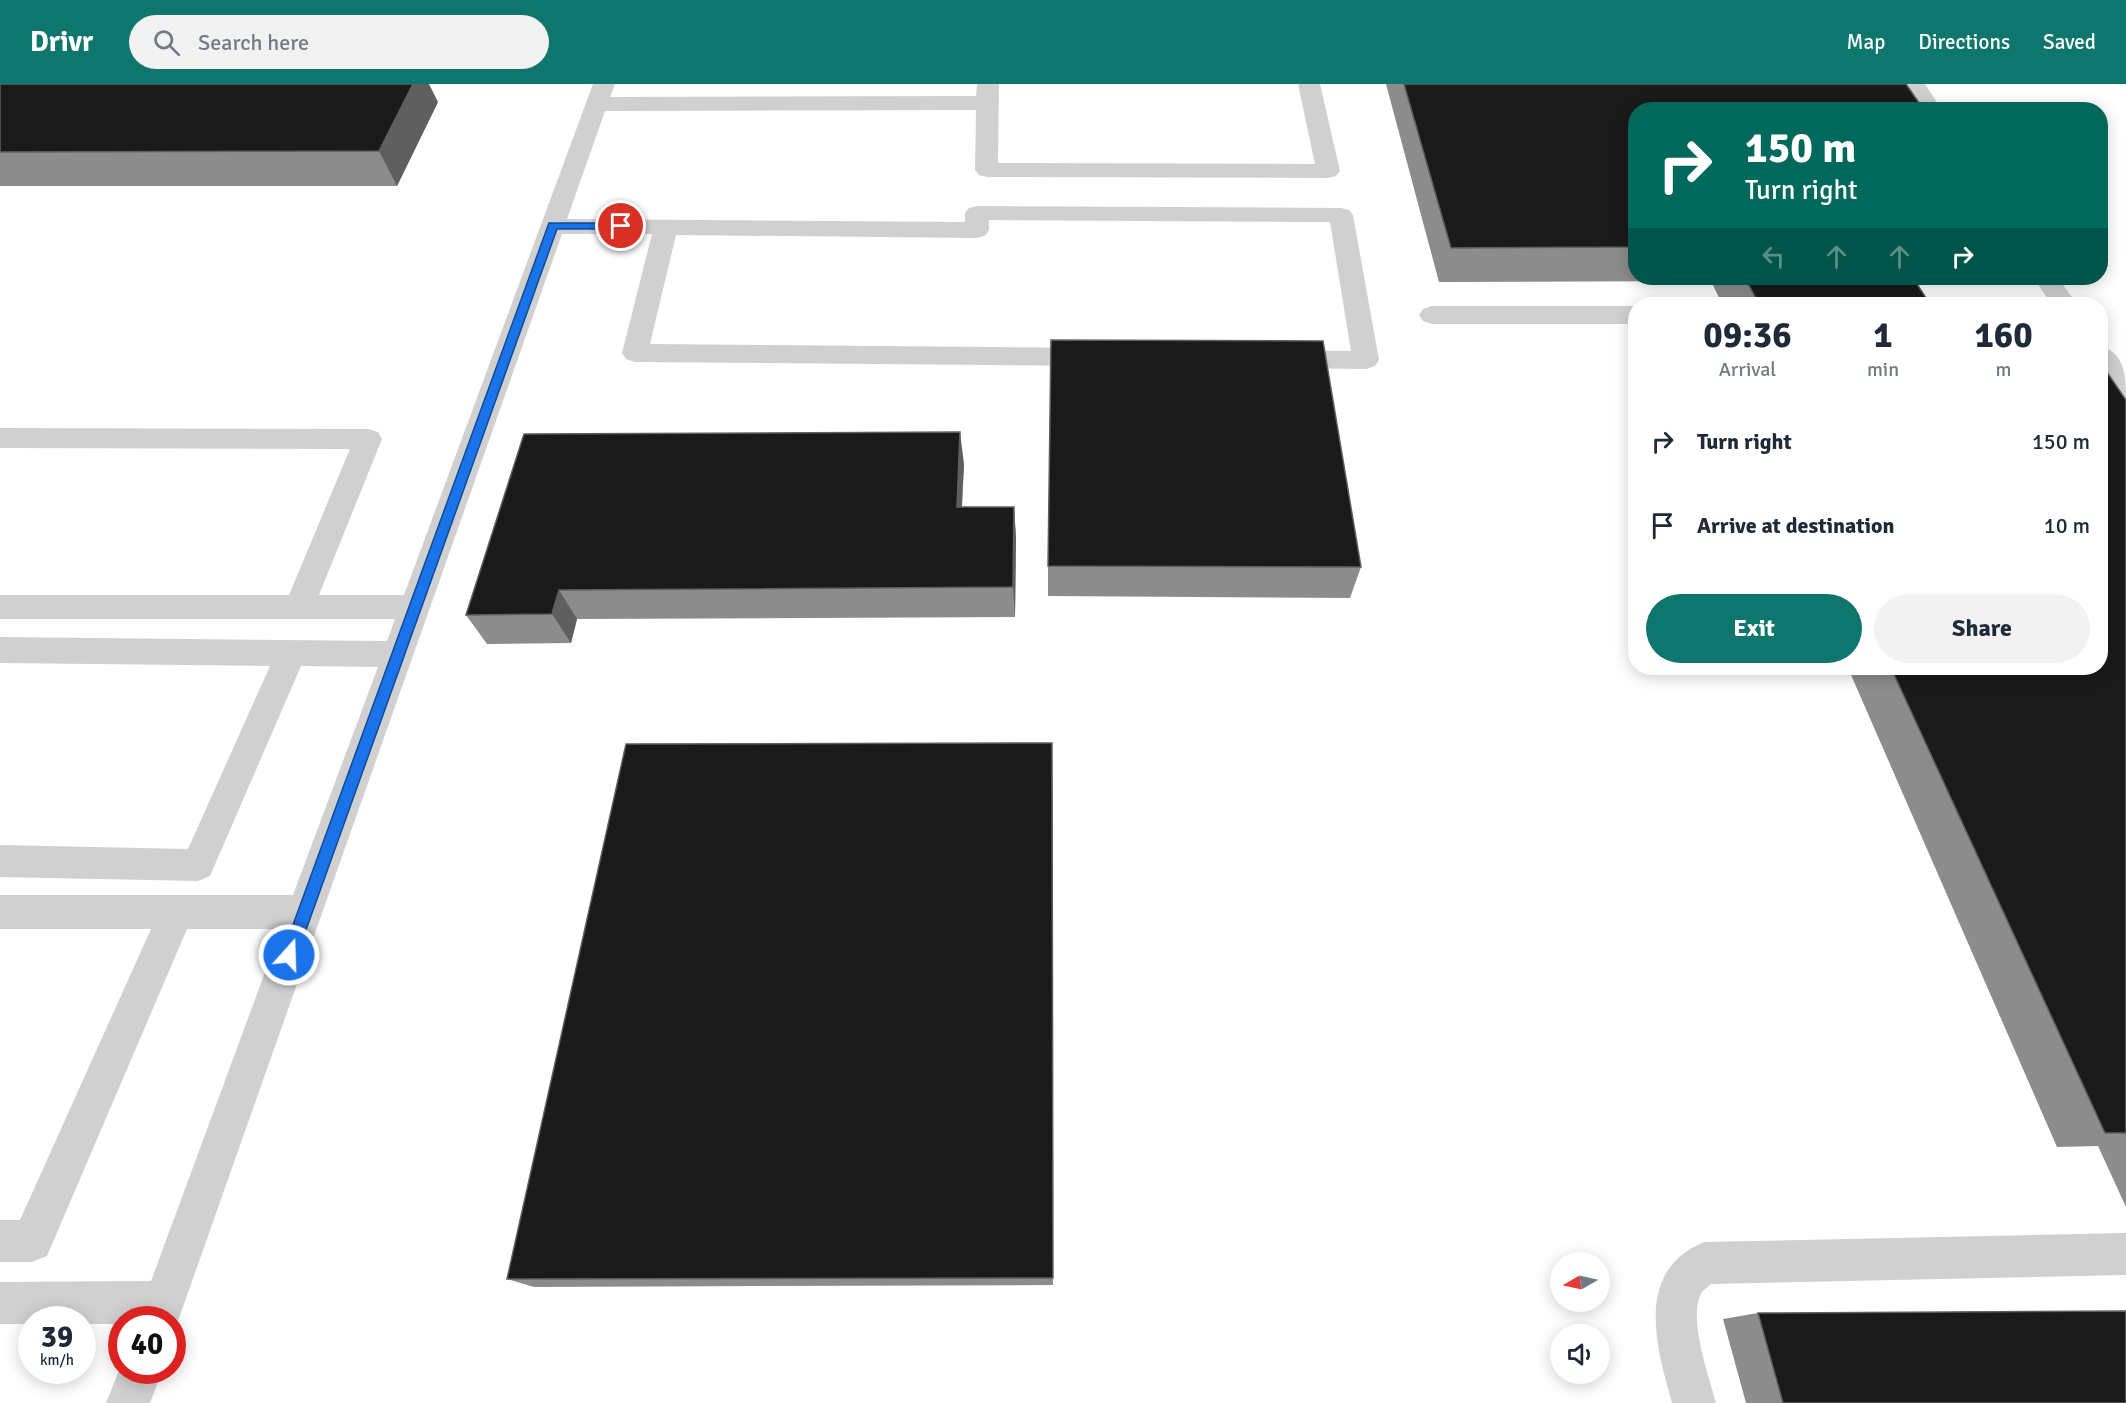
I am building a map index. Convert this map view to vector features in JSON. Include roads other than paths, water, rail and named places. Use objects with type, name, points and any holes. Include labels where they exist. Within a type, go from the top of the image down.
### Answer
[{"type":"street","points":[[163,1306],[600,94],[988,94],[987,171],[1328,171],[1310,84]]},
{"type":"street","points":[[1914,84],[1926,102]]},
{"type":"street","points":[[553,226],[977,230],[977,213],[1341,215],[1366,360],[1258,359]]},
{"type":"street","points":[[666,227],[635,353],[1114,357]]},
{"type":"street","points":[[1432,315],[1628,315]]},
{"type":"street","points":[[2108,366],[2126,392]]},
{"type":"street","points":[[0,438],[368,439],[299,607]]},
{"type":"street","points":[[0,607],[415,607]]},
{"type":"street","points":[[0,650],[398,654]]},
{"type":"street","points":[[0,861],[198,865],[291,653]]},
{"type":"street","points":[[0,912],[305,912]]},
{"type":"street","points":[[0,1241],[32,1241],[176,912]]},
{"type":"street","points":[[1694,1403],[1677,1339],[1676,1314],[1684,1280],[1704,1263],[2126,1254]]},
{"type":"street","points":[[3,1309],[108,1310]]},
{"type":"street","points":[[128,1403],[135,1384]]}]
